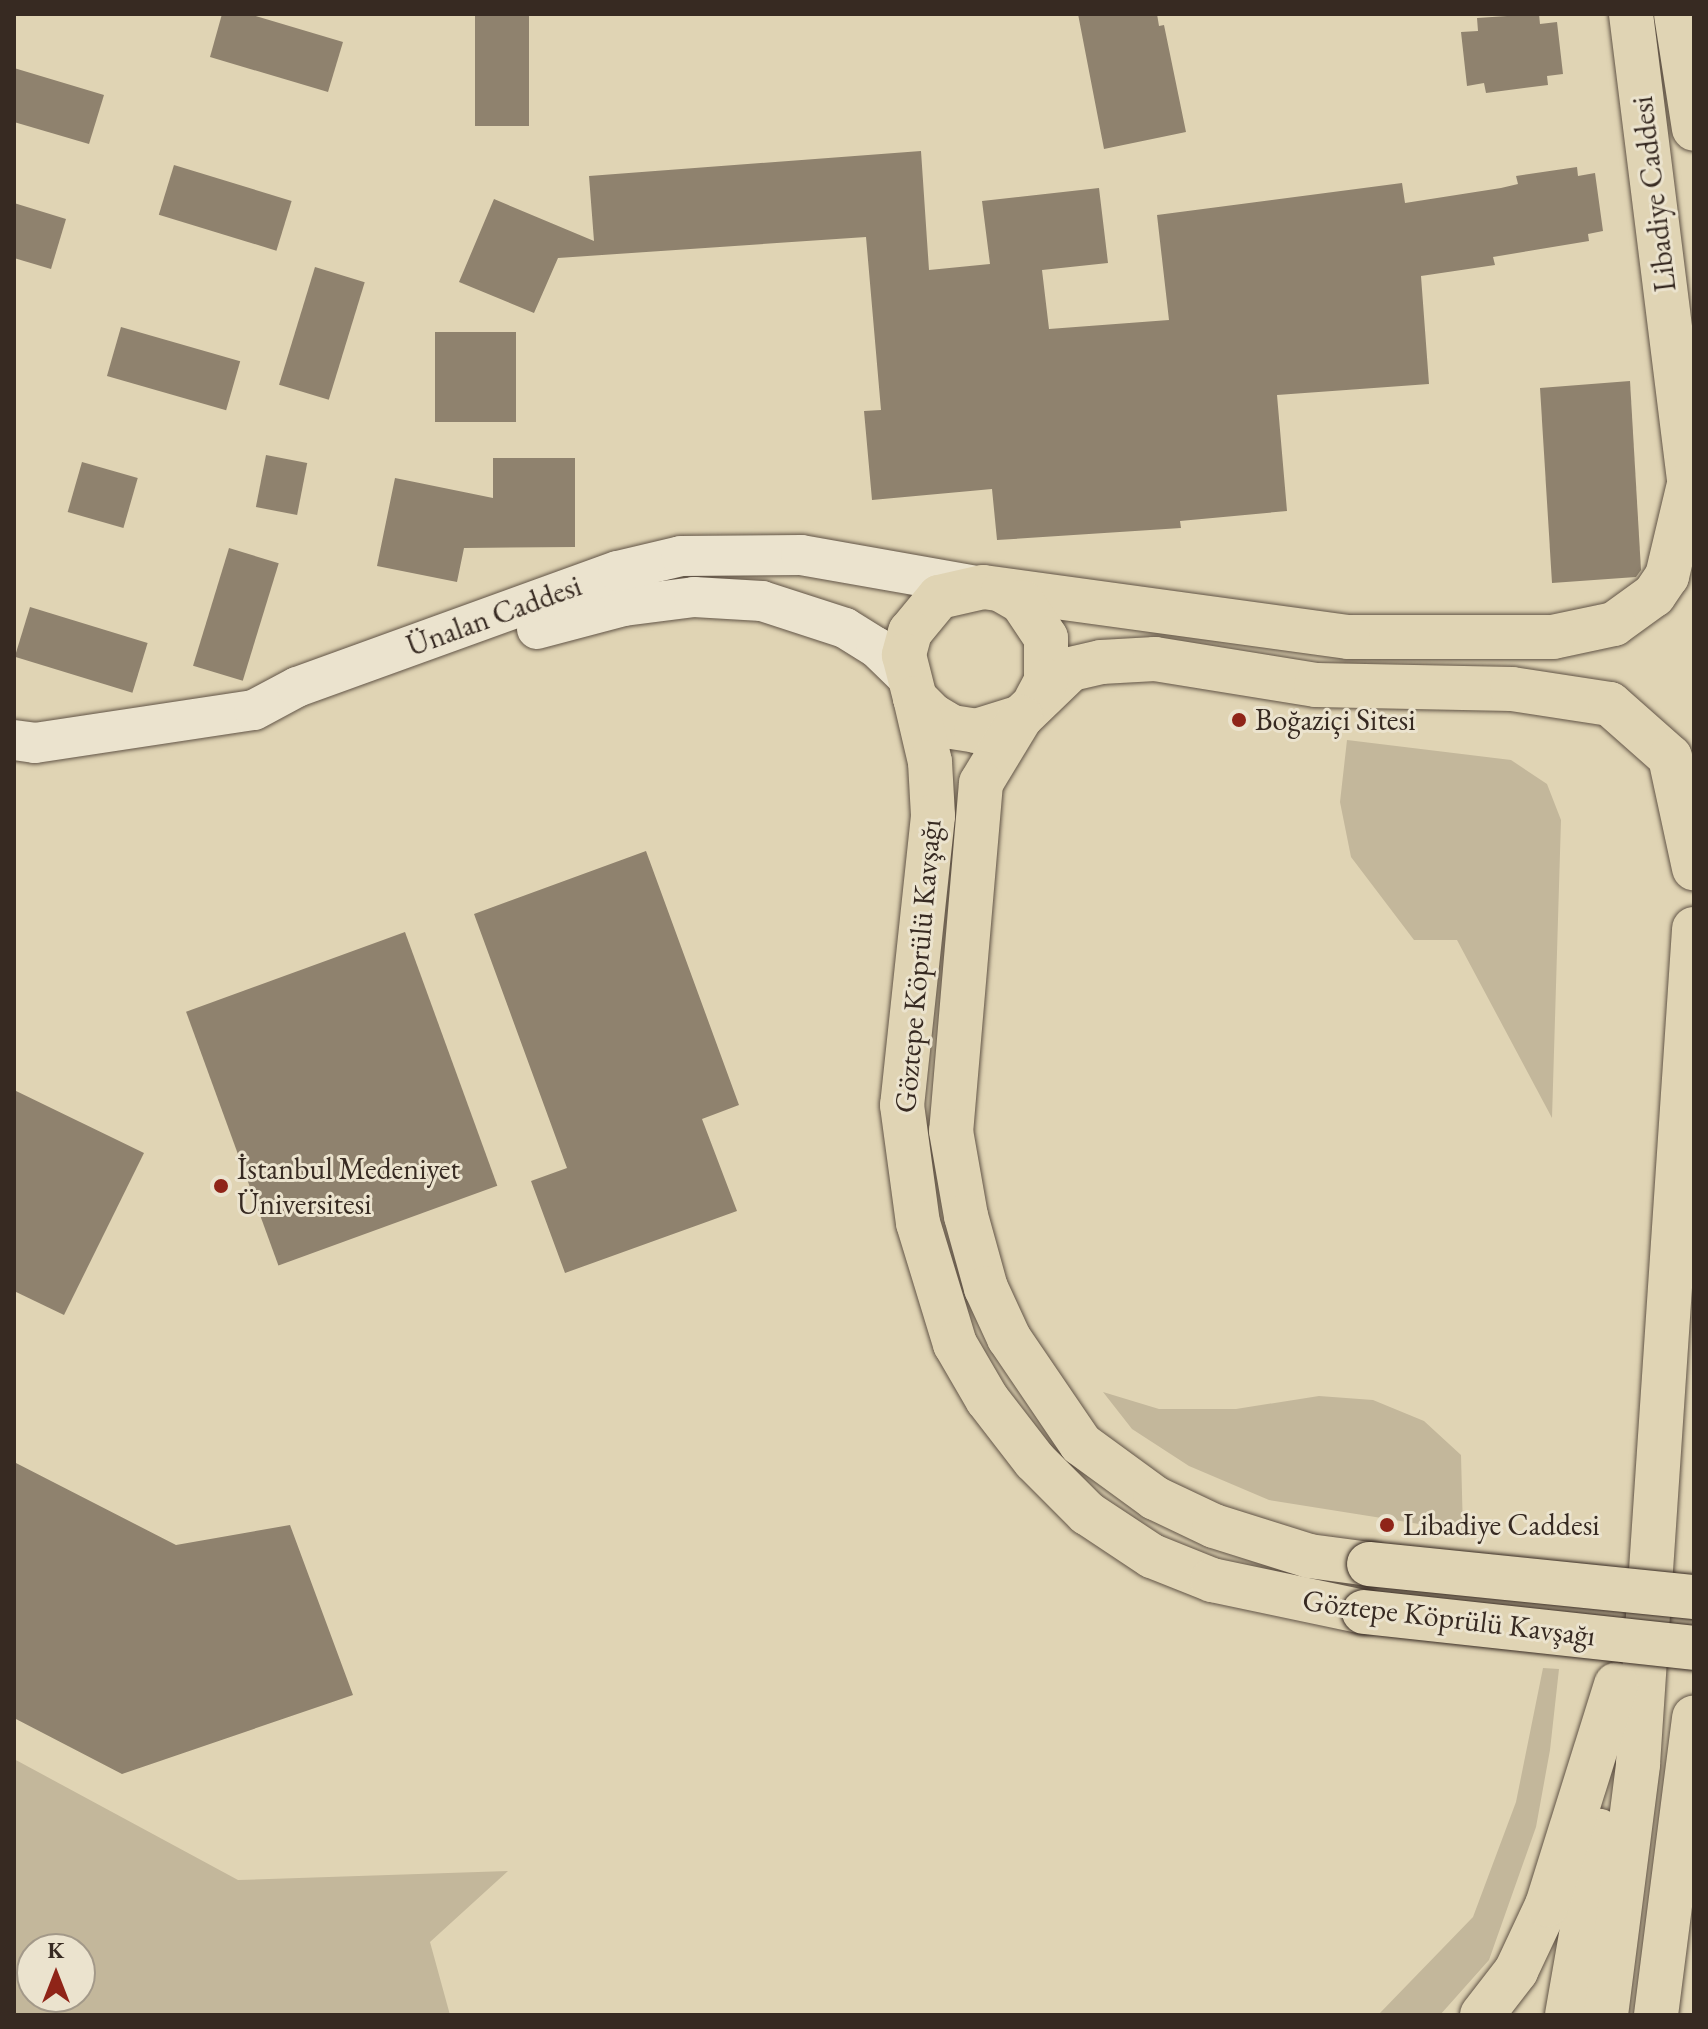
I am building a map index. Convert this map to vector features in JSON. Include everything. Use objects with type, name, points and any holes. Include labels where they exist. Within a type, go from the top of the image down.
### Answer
[{"type":"main road","name":"Libadiye Caddesi","points":[[1631,14],[1692,501]]},
{"type":"main road","name":"Libadiye Caddesi","points":[[1676,14],[1694,129]]},
{"type":"main road","points":[[1692,501],[1667,576],[1654,595],[1614,624],[1553,637],[1348,637],[993,589],[939,597],[921,613],[904,655],[911,687],[952,727],[1000,728],[1028,708],[1071,669],[1101,662],[1155,659],[1316,685],[1512,689],[1610,704],[1670,757],[1694,868]]},
{"type":"main road","points":[[993,589],[1037,618],[1046,638],[1050,659],[1028,708]]},
{"type":"main road","name":"Göztepe Köprülü Kavşağı","points":[[911,687],[930,762],[933,816],[902,1105],[918,1223],[955,1344],[987,1399],[1035,1461],[1087,1513],[1152,1556],[1212,1580],[1364,1612],[1694,1648]]},
{"type":"main road","name":"Göztepe Köprülü Kavşağı","points":[[1028,708],[981,783],[951,1131],[966,1216],[986,1288],[1009,1338],[1081,1444],[1155,1498],[1214,1526],[1309,1556],[1694,1597]]},
{"type":"main road","points":[[1606,2015],[1638,1764],[1694,929]]},
{"type":"main road","points":[[1567,2015],[1594,1871],[1616,1685],[1663,1357]]},
{"type":"main road","points":[[1482,2015],[1516,1971],[1547,1905],[1616,1685]]},
{"type":"main road","points":[[1656,2015],[1694,1717]]},
{"type":"main road","points":[[1687,2015],[1694,1724]]},
{"type":"street","name":"Ünalan Caddesi","points":[[14,740],[35,743],[254,710],[297,687],[618,571],[681,556],[801,555],[993,589]]},
{"type":"street","points":[[254,710],[298,707],[341,696],[584,613],[694,597],[762,601],[845,628],[876,647],[911,687]]},
{"type":"shaded area","points":[[1347,740],[1511,760],[1547,784],[1561,820],[1552,1118],[1457,940],[1414,940],[1351,857],[1340,802]]},
{"type":"shaded area","points":[[1103,1392],[1159,1409],[1236,1409],[1319,1396],[1373,1400],[1424,1421],[1461,1455],[1463,1531],[1269,1500],[1189,1466],[1132,1429]]},
{"type":"shaded area","points":[[1543,1668],[1559,1669],[1550,1750],[1536,1827],[1489,1960],[1440,2015],[1378,2015],[1473,1917],[1516,1802]]},
{"type":"shaded area","points":[[14,1759],[238,1880],[508,1871],[430,1942],[450,2015],[14,2015]]},
{"type":"building","points":[[222,14],[249,14],[343,42],[328,92],[210,57]]},
{"type":"building","points":[[475,14],[529,14],[529,126],[475,126]]},
{"type":"building","points":[[1078,14],[1157,14],[1159,26],[1164,25],[1186,132],[1104,149]]},
{"type":"building","points":[[1539,14],[1540,24],[1557,22],[1563,74],[1547,76],[1548,85],[1486,93],[1484,83],[1467,86],[1461,32],[1478,31],[1477,18]]},
{"type":"building","points":[[14,68],[104,95],[89,144],[14,122]]},
{"type":"building","points":[[921,151],[929,270],[990,264],[982,201],[1099,188],[1108,263],[1042,270],[1049,329],[1169,320],[1157,215],[1402,183],[1405,203],[1501,188],[1518,184],[1516,176],[1577,167],[1578,176],[1595,173],[1603,231],[1588,234],[1589,241],[1493,257],[1495,265],[1421,276],[1429,384],[1277,395],[1287,511],[1180,521],[1181,528],[997,540],[992,489],[872,500],[864,411],[881,410],[866,237],[558,258],[534,313],[459,282],[494,199],[594,241],[589,176]]},
{"type":"building","points":[[174,165],[292,201],[276,251],[159,215]]},
{"type":"building","points":[[14,203],[66,219],[51,269],[14,258]]},
{"type":"building","points":[[315,267],[365,282],[329,400],[279,385]]},
{"type":"building","points":[[121,327],[240,361],[226,410],[107,376]]},
{"type":"building","points":[[435,332],[516,332],[516,422],[435,422]]},
{"type":"building","points":[[1630,381],[1641,570],[1636,577],[1552,583],[1540,388]]},
{"type":"building","points":[[266,455],[307,463],[297,515],[256,507]]},
{"type":"building","points":[[493,458],[575,458],[575,547],[464,548],[457,582],[377,566],[395,478],[493,498]]},
{"type":"building","points":[[82,462],[138,478],[123,528],[68,512]]},
{"type":"building","points":[[229,548],[279,563],[243,681],[193,666]]},
{"type":"building","points":[[30,607],[148,643],[132,693],[15,657]]},
{"type":"building","points":[[646,851],[739,1105],[702,1119],[737,1211],[565,1273],[531,1181],[567,1168],[474,914]]},
{"type":"building","points":[[405,932],[497,1186],[278,1265],[186,1012]]},
{"type":"building","points":[[14,1090],[144,1153],[64,1315],[14,1291]]},
{"type":"building","points":[[14,1462],[176,1545],[290,1525],[353,1695],[122,1774],[14,1718]]},
{"type":"place","name":"Boğaziçi Sitesi","points":[[1239,720]]},
{"type":"place","name":"İstanbul Medeniyet Üniversitesi","points":[[221,1186]]},
{"type":"place","name":"Libadiye Caddesi","points":[[1387,1525]]}]
